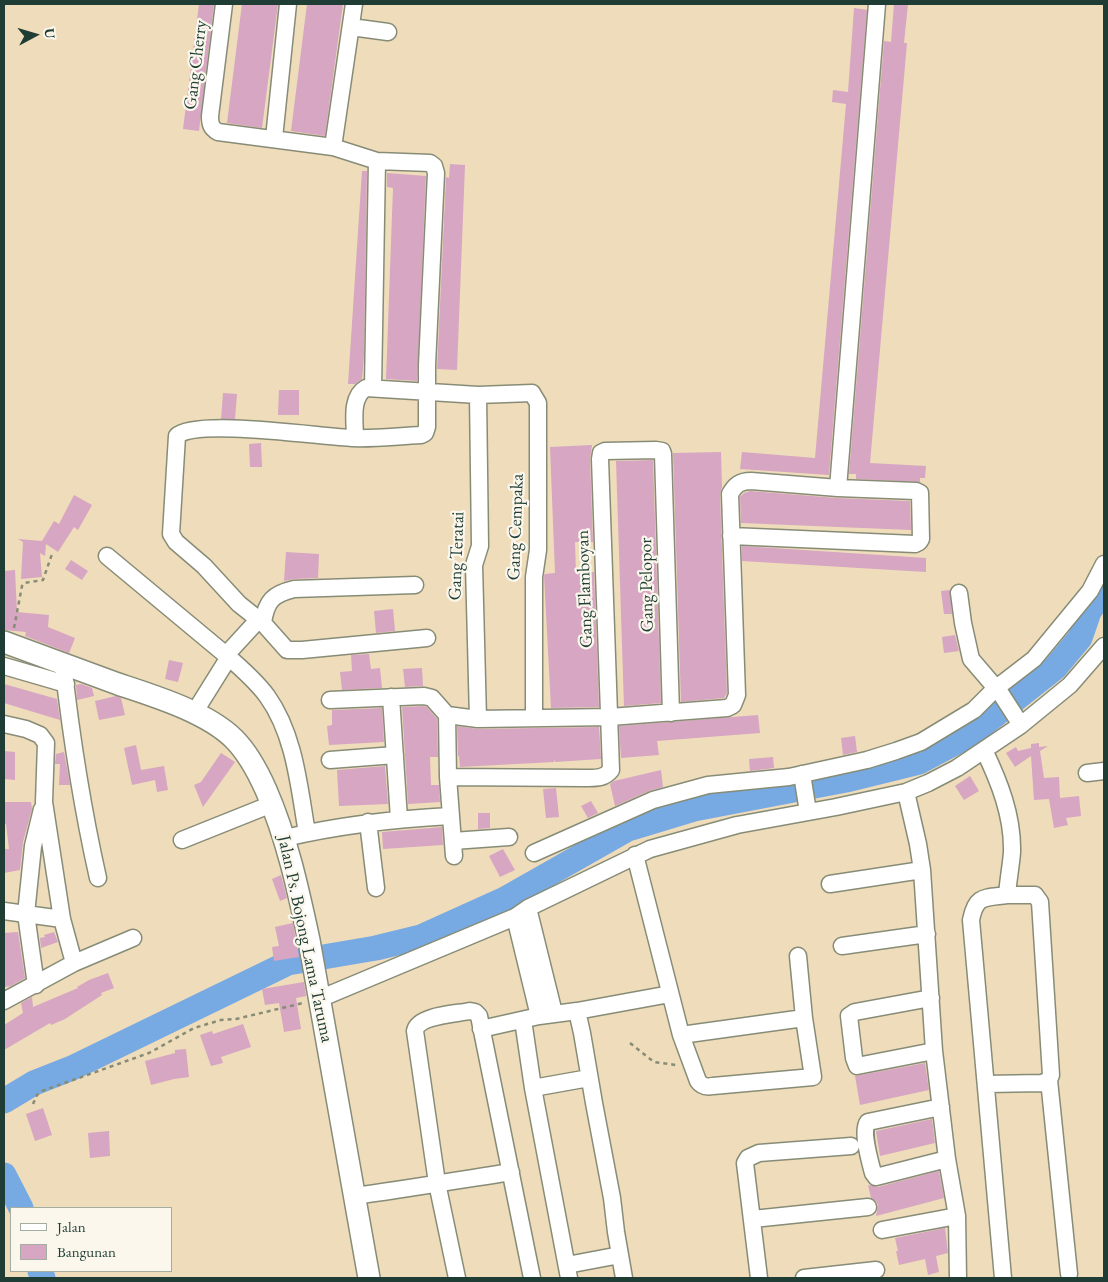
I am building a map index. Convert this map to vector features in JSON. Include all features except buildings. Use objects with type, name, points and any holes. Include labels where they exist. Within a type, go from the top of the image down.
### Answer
[{"type":"main road","name":"Jalan Ps. Bojong Lama Taruma","points":[[7,643],[64,674],[144,693],[194,714],[218,726],[235,739],[250,759],[272,804],[285,838],[309,940],[369,1278]]},
{"type":"street","name":"Gang Cherry","points":[[224,4],[210,116],[211,126],[218,132],[333,147],[377,162],[430,163],[434,166],[436,173],[427,392]]},
{"type":"street","points":[[274,138],[288,4]]},
{"type":"street","points":[[333,147],[354,4]]},
{"type":"street","points":[[838,488],[877,4]]},
{"type":"street","points":[[351,27],[388,32]]},
{"type":"street","points":[[373,387],[377,162]]},
{"type":"street","points":[[355,438],[356,398],[360,391],[366,388],[478,395]]},
{"type":"street","points":[[427,392],[425,433],[421,435],[355,438],[246,429],[192,429],[182,432],[177,436],[170,532],[172,537],[204,566],[240,604],[261,621],[287,650],[295,651],[427,638]]},
{"type":"street","name":"Gang Cempaka","points":[[478,395],[532,393],[538,404],[539,523],[534,577],[534,717]]},
{"type":"street","name":"Gang Teratai","points":[[478,395],[480,546],[474,565],[478,719]]},
{"type":"street","name":"Gang Pelopor","points":[[600,459],[601,453],[605,451],[656,450],[662,451],[664,456],[671,713]]},
{"type":"street","name":"Gang Flamboyan","points":[[448,777],[601,778],[611,770],[600,459]]},
{"type":"street","points":[[447,715],[478,719],[610,717],[728,708],[733,706],[737,695],[731,536],[730,494],[738,484],[751,481],[838,488],[916,491],[920,493],[921,539],[919,542],[907,544],[731,536]]},
{"type":"street","points":[[107,556],[227,656],[267,696],[288,736],[307,833]]},
{"type":"street","points":[[534,853],[653,800],[708,785],[803,777],[867,760],[921,742],[974,710],[1034,659],[1090,591],[1104,564]]},
{"type":"street","points":[[194,714],[227,656],[261,621],[270,602],[282,591],[415,585]]},
{"type":"street","points":[[959,593],[963,623],[972,659],[1018,720]]},
{"type":"street","points":[[318,993],[521,912],[635,855],[807,806],[906,792],[928,784],[984,750],[1018,720],[1070,685],[1104,648]]},
{"type":"street","points":[[4,666],[64,674],[88,835],[98,878]]},
{"type":"street","points":[[330,700],[424,696],[432,698],[447,715],[448,777],[453,849],[509,837]]},
{"type":"street","points":[[391,698],[399,819]]},
{"type":"street","points":[[4,724],[26,728],[44,738],[47,747],[44,802],[33,846],[26,914],[36,985]]},
{"type":"street","points":[[984,750],[999,782],[1008,820],[1012,851],[1007,895]]},
{"type":"street","points":[[330,760],[395,755]]},
{"type":"street","points":[[1087,773],[1104,771]]},
{"type":"street","points":[[803,777],[807,806]]},
{"type":"street","points":[[906,792],[922,870],[934,1052],[956,1216],[958,1278]]},
{"type":"street","points":[[44,802],[62,919],[74,963]]},
{"type":"street","points":[[182,840],[272,804]]},
{"type":"street","points":[[285,838],[368,822],[450,816]]},
{"type":"street","points":[[368,822],[376,888]]},
{"type":"street","points":[[635,855],[681,1035],[700,1083],[706,1087],[812,1078],[798,956]]},
{"type":"street","points":[[830,884],[922,870]]},
{"type":"street","points":[[1002,1278],[987,1084],[971,920],[974,907],[982,899],[1007,895],[1035,895],[1040,902],[1051,1075],[1049,1080],[1069,1274]]},
{"type":"street","points":[[4,911],[62,919]]},
{"type":"street","points":[[521,912],[546,1014]]},
{"type":"street","points":[[842,946],[927,934]]},
{"type":"street","points":[[4,1001],[74,963],[133,938]]},
{"type":"street","points":[[481,1029],[546,1014],[577,1011],[670,994]]},
{"type":"street","points":[[931,998],[855,1012],[849,1016],[856,1066],[934,1052]]},
{"type":"street","points":[[456,1278],[437,1183],[415,1031],[416,1027],[429,1018],[470,1011],[478,1013],[532,1278]]},
{"type":"street","points":[[577,1011],[612,1198],[624,1278]]},
{"type":"street","points":[[681,1035],[804,1018]]},
{"type":"street","points":[[523,1020],[560,1240],[568,1271],[620,1255]]},
{"type":"street","points":[[533,1088],[589,1078]]},
{"type":"street","points":[[987,1084],[1042,1083],[1049,1080]]},
{"type":"street","points":[[941,1108],[868,1122],[865,1127],[866,1137],[873,1174],[876,1177],[947,1159]]},
{"type":"street","points":[[759,1278],[745,1163],[748,1158],[759,1153],[850,1146]]},
{"type":"street","points":[[355,1196],[511,1172]]},
{"type":"street","points":[[753,1219],[868,1207]]},
{"type":"street","points":[[882,1230],[956,1216]]},
{"type":"street","points":[[804,1278],[876,1270]]},
{"type":"path","points":[[7,643],[22,586],[24,583],[42,580],[52,554]]},
{"type":"path","points":[[33,1104],[37,1095],[42,1091],[149,1052],[194,1028],[221,1020],[236,1019],[318,993]]},
{"type":"path","points":[[630,1043],[654,1062],[669,1065],[692,1064]]},
{"type":"waterway","points":[[4,1101],[34,1083],[72,1068],[288,963],[376,948],[421,937],[503,900],[628,829],[694,809],[846,780],[919,762],[970,735],[1055,668],[1080,638],[1089,612],[1104,589]]},
{"type":"waterway","points":[[4,1175],[20,1207]]},
{"type":"waterway","points":[[40,1272],[43,1278]]}]
